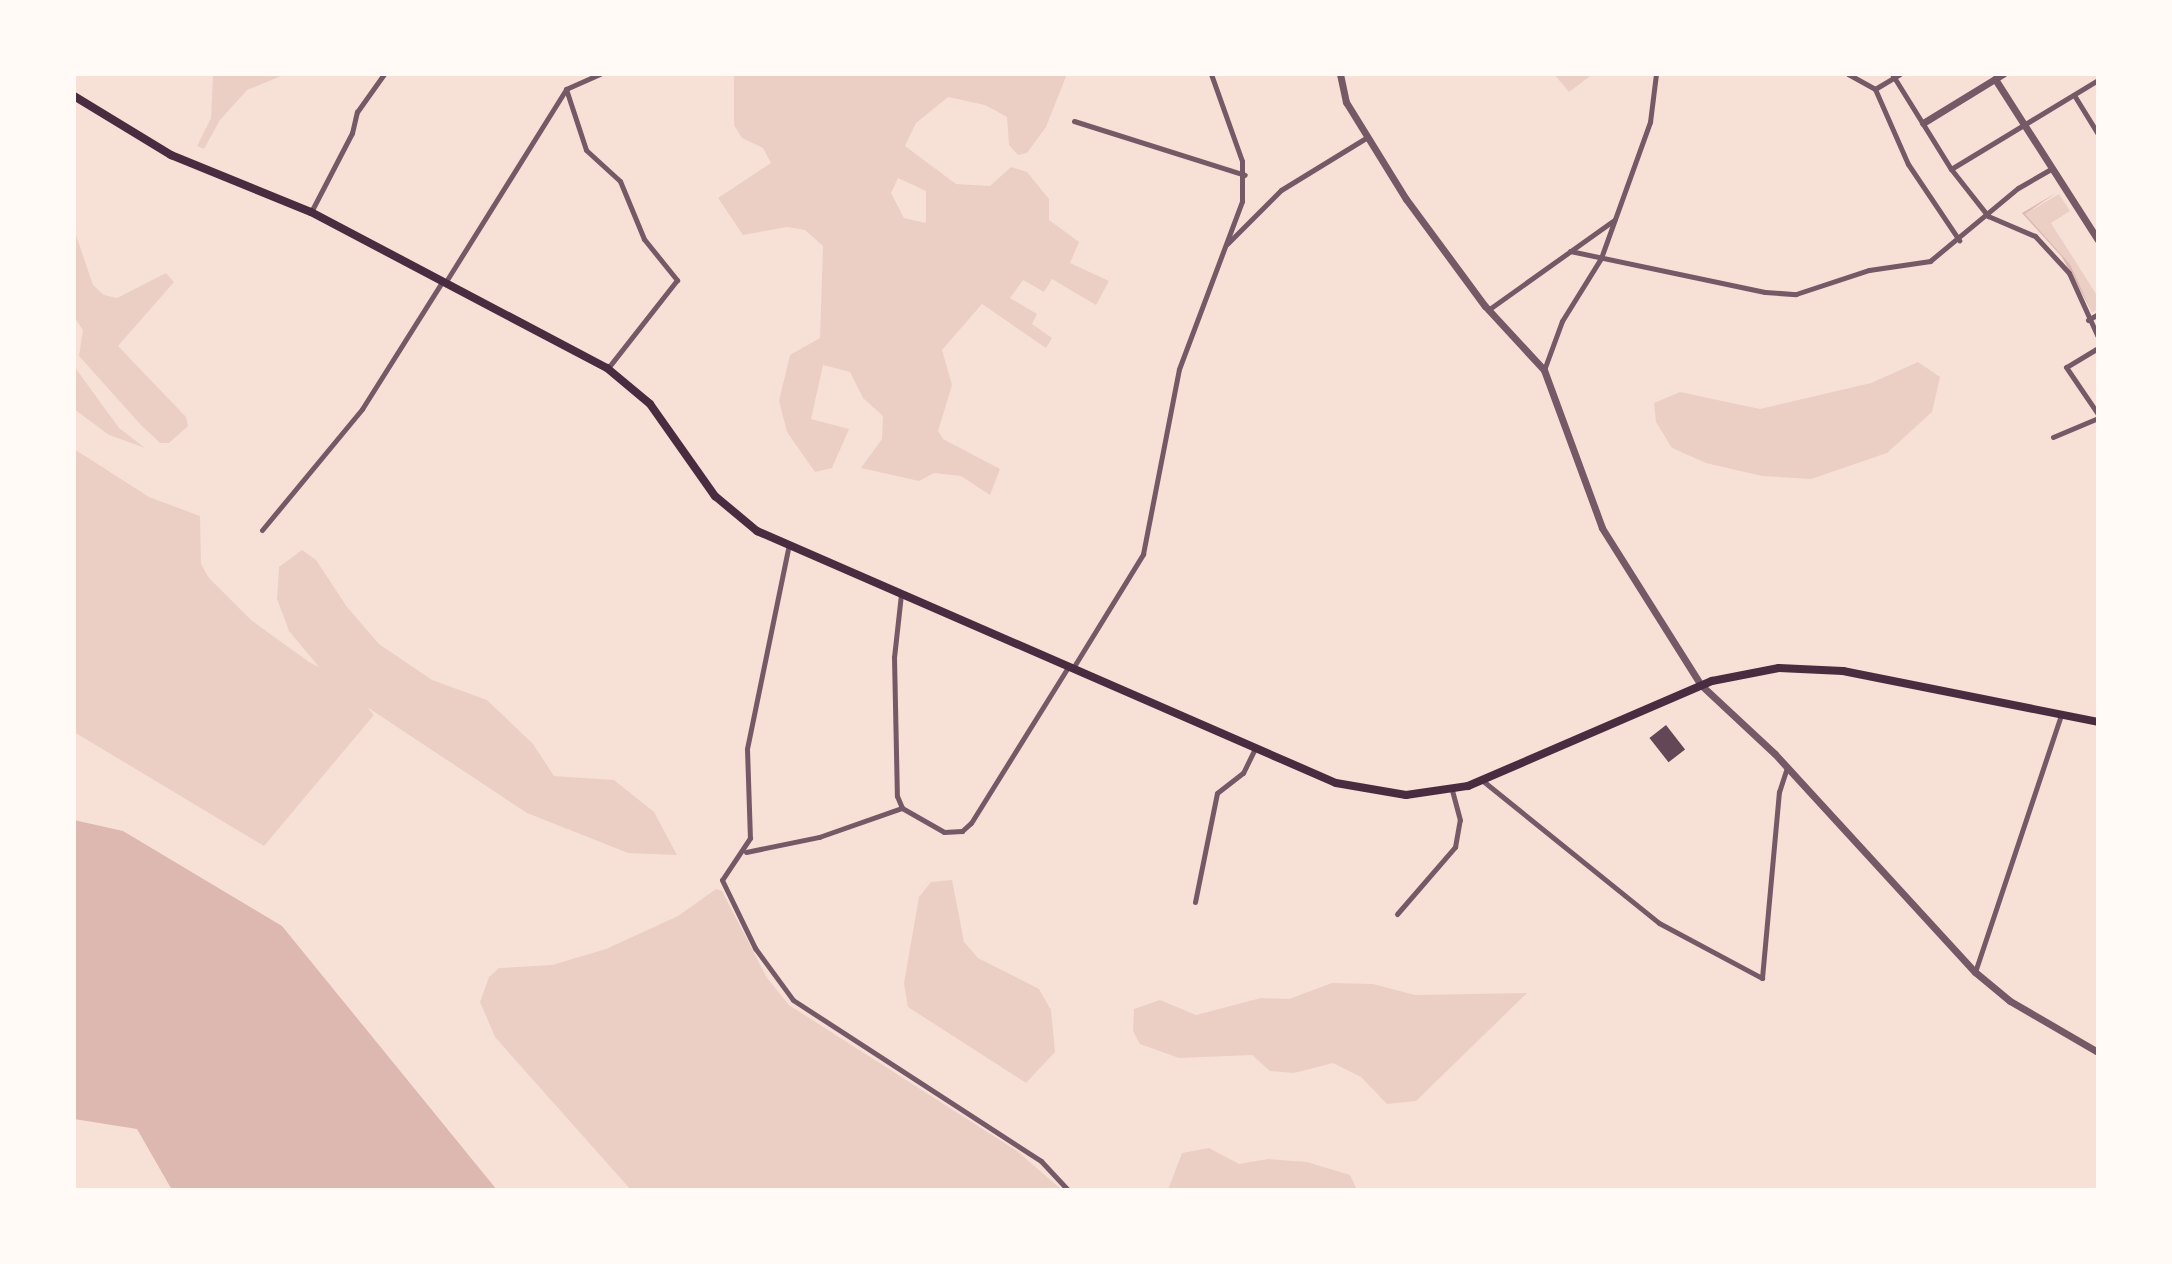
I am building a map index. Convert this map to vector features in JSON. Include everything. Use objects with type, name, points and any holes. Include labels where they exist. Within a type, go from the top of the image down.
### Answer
[{"type":"main road","points":[[74,96],[171,155],[311,212],[607,368],[650,404],[727,508],[757,531],[1255,748],[1358,789],[1406,795],[1452,790],[1483,781],[1701,685],[1744,673],[1809,667],[2098,722]]},
{"type":"street","points":[[311,212],[352,133],[357,112],[384,74]]},
{"type":"street","points":[[262,530],[362,409],[566,89],[600,74]]},
{"type":"street","points":[[902,592],[894,733],[895,775],[902,808],[944,832],[962,831],[1143,554],[1179,369],[1242,201],[1245,175],[1211,74]]},
{"type":"street","points":[[1340,74],[1346,102],[1366,138],[1488,310],[1544,370],[1602,528],[1701,685],[1787,768],[1975,972],[2010,1001],[2098,1052]]},
{"type":"street","points":[[1544,370],[1562,321],[1601,258],[1650,122],[1656,74]]},
{"type":"street","points":[[1848,74],[1875,89],[1908,164],[1959,240]]},
{"type":"street","points":[[1875,89],[1895,75],[1951,169],[1988,216],[2019,225],[2053,254],[2069,273],[2098,337]]},
{"type":"street","points":[[1923,123],[1999,76],[2025,124],[2098,240]]},
{"type":"street","points":[[1951,169],[2098,80]]},
{"type":"street","points":[[566,89],[586,150],[620,181],[644,239],[677,280],[607,368]]},
{"type":"street","points":[[2074,95],[2098,134]]},
{"type":"street","points":[[1074,121],[1245,175]]},
{"type":"street","points":[[1227,245],[1281,190],[1366,138]]},
{"type":"street","points":[[1570,251],[1787,294],[1869,270],[1919,266],[1959,240],[2018,188],[2052,168]]},
{"type":"street","points":[[1488,310],[1615,219]]},
{"type":"street","points":[[2088,320],[2098,314]]},
{"type":"street","points":[[2053,437],[2098,416],[2066,367],[2098,348]]},
{"type":"street","points":[[789,544],[747,749],[750,838],[745,852],[722,880],[780,988],[1041,1161],[1068,1190]]},
{"type":"street","points":[[1975,972],[2061,714]]},
{"type":"street","points":[[1195,902],[1217,793],[1243,773],[1255,748]]},
{"type":"street","points":[[1483,781],[1659,923],[1762,978],[1779,792],[1787,768]]},
{"type":"street","points":[[1397,914],[1455,847],[1460,820],[1452,790]]},
{"type":"street","points":[[745,852],[819,837],[902,808]]},
{"type":"shaded area","points":[[213,74],[286,74],[247,90],[220,120],[204,149],[197,146],[211,118]]},
{"type":"shaded area","points":[[734,74],[1067,74],[1046,127],[1027,153],[1018,155],[1009,145],[1007,117],[985,105],[948,97],[916,123],[905,146],[956,184],[990,186],[1011,167],[1027,172],[1049,199],[1049,220],[1079,242],[1070,263],[1109,281],[1096,305],[1052,279],[1044,292],[1023,280],[1010,298],[1037,314],[1032,324],[1052,338],[1046,348],[982,304],[942,350],[952,385],[938,431],[943,439],[1000,469],[990,495],[961,476],[934,473],[919,481],[861,468],[882,439],[883,416],[863,398],[850,372],[823,365],[811,419],[849,429],[832,468],[815,472],[787,432],[779,401],[790,355],[820,338],[823,246],[805,230],[787,227],[743,235],[718,198],[771,163],[763,148],[742,138],[734,125]],"holes":[[[898,178],[926,191],[926,223],[904,218],[891,193]]]},
{"type":"shaded area","points":[[1554,74],[1593,74],[1569,92]]},
{"type":"shaded area","points":[[2056,193],[2025,214],[2070,264],[2091,310],[2062,257],[2022,213]]},
{"type":"shaded area","points":[[2059,194],[2070,211],[2051,223],[2098,297],[2098,309],[2092,313],[2070,264],[2025,214]]},
{"type":"shaded area","points":[[74,229],[93,285],[104,295],[117,298],[166,273],[174,282],[118,346],[186,417],[188,426],[169,443],[160,443],[140,424],[79,356],[83,330],[74,317]]},
{"type":"shaded area","points":[[1918,362],[1940,377],[1932,412],[1887,453],[1811,479],[1762,476],[1706,463],[1672,448],[1656,422],[1654,403],[1680,392],[1760,409],[1871,383]]},
{"type":"shaded area","points":[[74,366],[119,428],[145,448],[109,435],[74,409]]},
{"type":"shaded area","points":[[74,449],[149,497],[200,516],[201,564],[209,578],[251,620],[309,662],[319,667],[289,631],[277,599],[279,567],[302,550],[316,560],[347,607],[379,644],[432,680],[487,700],[533,744],[554,776],[614,780],[654,812],[677,855],[628,853],[527,813],[367,707],[374,715],[264,846],[74,732]]},
{"type":"shaded area","points":[[74,820],[123,831],[282,926],[497,1190],[172,1190],[137,1129],[74,1119]]},
{"type":"shaded area","points":[[952,880],[964,942],[978,958],[1039,989],[1051,1010],[1055,1052],[1026,1083],[908,1007],[904,983],[919,897],[931,882]]},
{"type":"shaded area","points":[[716,889],[722,891],[767,978],[789,1005],[1017,1151],[1062,1190],[631,1190],[495,1037],[480,1002],[489,977],[499,968],[552,965],[606,949],[678,916]]},
{"type":"shaded area","points":[[1332,983],[1373,984],[1415,995],[1527,993],[1416,1101],[1387,1104],[1361,1077],[1333,1063],[1294,1073],[1270,1071],[1252,1055],[1179,1058],[1140,1044],[1133,1031],[1134,1009],[1160,1000],[1196,1015],[1261,998],[1289,999]]},
{"type":"shaded area","points":[[1209,1148],[1239,1164],[1268,1159],[1307,1162],[1350,1175],[1357,1190],[1168,1190],[1182,1153]]},
{"type":"building","points":[[1666,725],[1685,749],[1669,762],[1649,738]]}]
